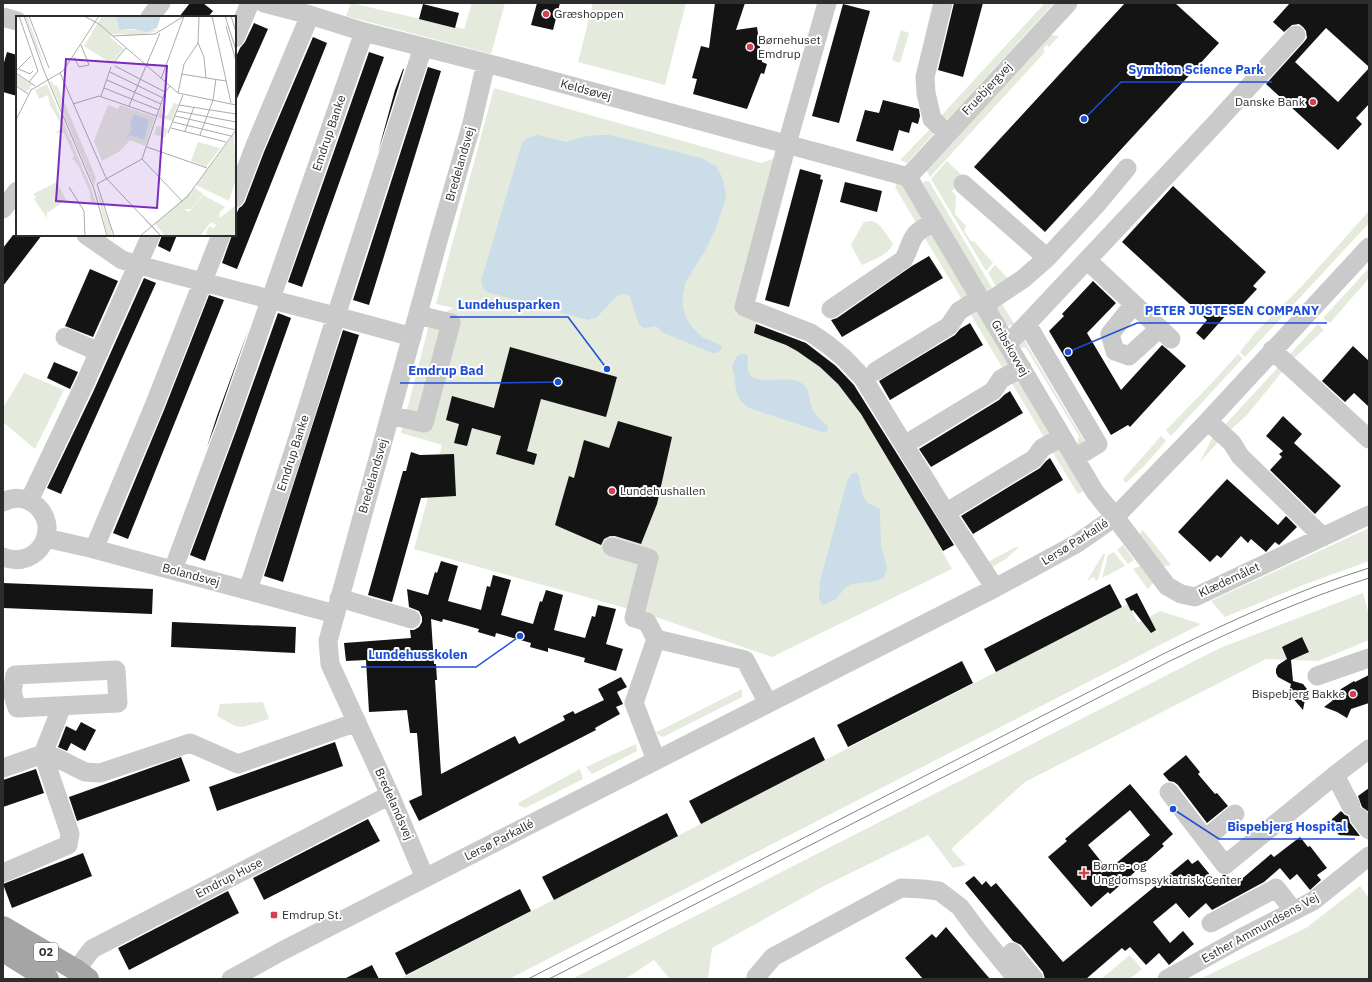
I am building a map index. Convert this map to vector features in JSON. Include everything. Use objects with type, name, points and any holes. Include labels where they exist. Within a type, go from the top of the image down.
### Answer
[{"type":"main road","name":"O2","points":[[3,927],[82,974]]},
{"type":"main road","name":"O2","points":[[3,951],[48,979]]},
{"type":"street","points":[[151,16],[161,3]]},
{"type":"street","points":[[236,36],[250,3]]},
{"type":"street","name":"Keldsøvej","points":[[264,3],[310,15],[364,32],[423,46],[908,177]]},
{"type":"street","points":[[827,3],[787,144],[744,307],[810,333],[827,344],[844,358],[863,378],[946,513],[995,588]]},
{"type":"street","points":[[943,3],[925,77],[926,93],[932,119],[947,133]]},
{"type":"street","name":"Fruebjergvej","points":[[908,177],[1068,3]]},
{"type":"street","points":[[236,195],[254,148],[310,15]]},
{"type":"street","points":[[3,17],[16,21]]},
{"type":"street","name":"Emdrup Banke","points":[[173,570],[226,427],[364,32]]},
{"type":"street","points":[[1008,344],[1214,125],[1296,35]]},
{"type":"street","name":"Emdrup Banke","points":[[248,590],[423,46]]},
{"type":"street","name":"Bredelandsvej","points":[[425,878],[390,795],[330,664],[328,640],[472,123],[486,63]]},
{"type":"street","points":[[876,371],[949,326],[959,311],[982,301],[1023,279],[1047,258],[1127,168]]},
{"type":"street","name":"Gribskovvej","points":[[908,177],[1094,492],[1115,517]]},
{"type":"street","points":[[3,184],[16,190]]},
{"type":"street","points":[[964,184],[1047,258]]},
{"type":"street","points":[[3,210],[16,191]]},
{"type":"street","points":[[831,309],[903,260],[916,233],[934,222]]},
{"type":"street","points":[[87,236],[122,260],[202,283],[336,316],[412,337]]},
{"type":"street","points":[[29,501],[139,265],[151,236]]},
{"type":"street","points":[[94,549],[154,406],[221,236]]},
{"type":"street","name":"Lersø Parkallé","points":[[231,979],[282,951],[995,588],[1076,544],[1115,517],[1208,421],[1272,350],[1369,247]]},
{"type":"street","points":[[1087,260],[1134,304],[1166,334],[1129,356],[1115,351],[1110,334],[1134,304]]},
{"type":"street","points":[[390,415],[424,423],[451,323],[418,315]]},
{"type":"street","points":[[1027,324],[1098,444],[1075,458]]},
{"type":"street","points":[[66,337],[99,352]]},
{"type":"street","points":[[1272,350],[1369,438]]},
{"type":"street","points":[[914,439],[993,391],[1001,379],[1022,368]]},
{"type":"street","points":[[1208,421],[1232,444],[1240,456],[1323,537]]},
{"type":"street","points":[[954,507],[1034,459],[1042,448],[1062,436]]},
{"type":"street","points":[[3,502],[8,499],[19,498],[29,501],[38,507],[44,516],[47,527],[46,538],[41,548],[32,556],[21,560],[10,560],[3,557]]},
{"type":"street","name":"Klædemålet","points":[[1115,517],[1167,586],[1181,594],[1195,597],[1369,515]]},
{"type":"street","name":"Bolandsvej","points":[[46,538],[94,549],[248,590],[411,619]]},
{"type":"street","points":[[612,546],[649,558],[634,618],[647,622],[656,639],[634,704],[656,760]]},
{"type":"street","points":[[656,639],[745,660],[768,703]]},
{"type":"street","points":[[1318,676],[1369,658]]},
{"type":"street","points":[[116,670],[118,703],[62,706],[17,708],[12,692],[15,675],[116,670]]},
{"type":"street","points":[[3,873],[68,845],[70,834],[43,754],[62,706]]},
{"type":"street","points":[[3,768],[43,754],[57,758],[85,772],[100,773],[190,743],[238,764],[357,722]]},
{"type":"street","points":[[1169,792],[1225,865],[1369,749]]},
{"type":"street","points":[[1335,775],[1360,817]]},
{"type":"street","name":"Emdrup Huse","points":[[82,974],[92,949],[390,795]]},
{"type":"street","points":[[1205,839],[1235,814]]},
{"type":"street","name":"Esther Ammundsens Vej","points":[[1166,979],[1313,901],[1369,856]]},
{"type":"street","points":[[756,979],[756,977],[773,957],[902,888],[939,891],[960,908],[976,930],[1017,979]]},
{"type":"street","points":[[1211,923],[1276,888],[1294,911]]},
{"type":"street","points":[[960,890],[1034,979]]},
{"type":"shaded area","points":[[351,3],[464,29],[472,3],[505,3],[491,54],[346,16]]},
{"type":"shaded area","points":[[593,3],[686,3],[665,85],[578,62]]},
{"type":"shaded area","points":[[1045,3],[1054,3],[948,119],[940,117]]},
{"type":"shaded area","points":[[901,30],[909,33],[900,63],[892,60]]},
{"type":"shaded area","points":[[1050,35],[1059,36],[1049,47],[1047,45],[1043,49],[1045,52],[930,177],[926,170]]},
{"type":"shaded area","points":[[494,88],[761,163],[778,157],[735,313],[757,320],[754,333],[800,353],[821,367],[839,385],[870,428],[952,569],[772,657],[647,614],[414,549],[442,445],[401,433],[430,321],[453,308],[436,304]]},
{"type":"shaded area","points":[[930,129],[934,133],[907,163],[900,160]]},
{"type":"shaded area","points":[[947,161],[964,177],[952,191],[956,196],[955,214],[966,226],[964,231],[971,241],[974,241],[993,263],[986,271],[931,179]]},
{"type":"shaded area","points":[[898,181],[925,222],[918,226],[895,187]]},
{"type":"shaded area","points":[[929,181],[994,291],[986,291],[925,187],[923,182]]},
{"type":"shaded area","points":[[1369,211],[1369,223],[1245,357],[1240,352],[1255,333],[1302,286]]},
{"type":"shaded area","points":[[872,221],[881,227],[893,244],[883,255],[862,265],[851,245],[864,222]]},
{"type":"shaded area","points":[[929,231],[970,299],[964,303],[923,235]]},
{"type":"shaded area","points":[[995,265],[1008,278],[997,288],[988,273]]},
{"type":"shaded area","points":[[1369,268],[1369,278],[1330,323],[1323,318]]},
{"type":"shaded area","points":[[1000,301],[1015,325],[1006,326],[996,309]]},
{"type":"shaded area","points":[[974,306],[1011,367],[1005,372],[968,310]]},
{"type":"shaded area","points":[[1318,324],[1324,330],[1293,359],[1289,355]]},
{"type":"shaded area","points":[[1024,340],[1086,444],[1079,447],[1077,444],[1079,436],[1026,348],[1019,347]]},
{"type":"shaded area","points":[[1238,354],[1243,358],[1171,436],[1166,430]]},
{"type":"shaded area","points":[[1280,365],[1286,367],[1246,416],[1228,432],[1223,427]]},
{"type":"shaded area","points":[[24,373],[64,390],[35,449],[3,422],[3,408]]},
{"type":"shaded area","points":[[1016,376],[1051,435],[1045,439],[1010,380]]},
{"type":"shaded area","points":[[1214,435],[1220,440],[1199,463]]},
{"type":"shaded area","points":[[1161,436],[1166,441],[1144,466],[1126,483],[1123,479]]},
{"type":"shaded area","points":[[1056,444],[1084,491],[1078,494],[1050,448]]},
{"type":"shaded area","points":[[1369,528],[1369,561],[1303,585],[1225,617],[1211,601]]},
{"type":"shaded area","points":[[1143,530],[1171,565],[1161,565],[1139,534]]},
{"type":"shaded area","points":[[1123,545],[1134,560],[1128,564],[1117,550]]},
{"type":"shaded area","points":[[1020,546],[1006,559],[989,569],[984,564],[1012,549]]},
{"type":"shaded area","points":[[1114,552],[1125,566],[1102,578],[1108,555]]},
{"type":"shaded area","points":[[1103,554],[1105,554],[1098,580],[1096,581],[1094,577],[1087,581]]},
{"type":"shaded area","points":[[1140,566],[1153,583],[1148,589],[1133,569]]},
{"type":"shaded area","points":[[1363,593],[1369,615],[1369,640],[1318,661],[1266,659],[1025,782],[951,849],[966,865],[953,868],[928,835],[824,886],[712,948],[708,979],[670,979],[654,960],[625,979],[572,979],[1220,648]]},
{"type":"shaded area","points":[[1128,604],[1138,623],[1160,611],[1201,624],[509,979],[400,979]]},
{"type":"shaded area","points":[[742,689],[742,697],[663,737],[655,733]]},
{"type":"shaded area","points":[[263,702],[269,719],[243,727],[235,726],[217,716],[220,704]]},
{"type":"shaded area","points":[[636,744],[637,751],[592,774],[586,767]]},
{"type":"shaded area","points":[[580,769],[583,779],[525,808],[520,806],[518,803]]},
{"type":"shaded area","points":[[1360,886],[1369,898],[1369,979],[1200,979],[1306,928]]},
{"type":"shaded area","points":[[1130,955],[1142,969],[1130,979],[1101,979]]},
{"type":"water","points":[[538,135],[567,142],[582,137],[610,135],[701,158],[716,166],[722,177],[726,193],[725,201],[715,230],[705,251],[685,283],[682,303],[686,318],[693,328],[702,337],[721,345],[722,348],[717,353],[712,353],[662,332],[656,326],[644,328],[639,325],[630,297],[625,294],[618,295],[597,317],[588,320],[487,292],[483,288],[481,281],[522,143],[527,138]]},
{"type":"water","points":[[741,354],[748,356],[748,371],[757,379],[798,381],[804,385],[806,387],[813,411],[828,427],[827,432],[822,432],[749,408],[743,403],[737,394],[732,366],[737,356]]},
{"type":"water","points":[[857,473],[859,476],[863,496],[873,506],[879,508],[881,546],[887,567],[883,578],[876,581],[852,584],[845,588],[836,599],[825,605],[821,603],[819,599],[820,581],[846,485],[850,475]]},
{"type":"building","points":[[190,3],[203,3],[213,11],[209,16],[180,16]]},
{"type":"building","name":"Græshoppen","points":[[537,3],[560,3],[553,30],[531,25]]},
{"type":"building","points":[[715,3],[745,3],[736,30],[757,27],[762,62],[767,64],[764,74],[761,73],[747,109],[693,94],[697,79],[692,78],[701,46],[709,48]]},
{"type":"building","points":[[954,3],[983,3],[963,77],[938,70]]},
{"type":"building","points":[[1125,3],[1175,3],[1219,43],[1045,232],[974,167]]},
{"type":"building","points":[[1290,3],[1369,3],[1369,67],[1326,28],[1295,62],[1338,102],[1369,68],[1369,104],[1356,118],[1362,124],[1338,150],[1266,84],[1307,38],[1306,31],[1299,24],[1292,25],[1284,32],[1273,22]]},
{"type":"building","points":[[423,4],[459,13],[455,28],[419,19]]},
{"type":"building","points":[[843,4],[870,11],[839,123],[812,116]]},
{"type":"building","points":[[254,23],[268,29],[236,101],[236,57]]},
{"type":"building","points":[[313,37],[327,43],[237,269],[222,263],[232,236],[236,236],[236,215],[239,208],[245,202],[264,152]]},
{"type":"building","points":[[7,52],[16,55],[16,96],[3,92],[3,66]]},
{"type":"building","points":[[369,52],[384,57],[302,287],[288,282]]},
{"type":"building","points":[[428,67],[441,71],[369,305],[353,300]]},
{"type":"building","points":[[404,69],[378,152],[395,90]]},
{"type":"building","points":[[883,100],[919,109],[920,116],[918,124],[912,122],[909,133],[899,130],[893,151],[856,141],[865,110],[879,113]]},
{"type":"building","points":[[800,169],[821,175],[820,179],[823,180],[789,307],[765,300]]},
{"type":"building","points":[[845,182],[882,191],[877,212],[840,202]]},
{"type":"building","points":[[1173,186],[1266,272],[1253,286],[1257,289],[1231,317],[1227,314],[1204,340],[1196,333],[1207,320],[1122,242]]},
{"type":"building","points":[[13,235],[41,236],[3,286],[3,248]]},
{"type":"building","points":[[162,236],[177,236],[170,252],[158,246]]},
{"type":"building","points":[[929,256],[943,278],[842,337],[831,320],[837,318],[912,266]]},
{"type":"building","points":[[90,269],[118,281],[93,337],[65,326]]},
{"type":"building","points":[[144,278],[156,283],[61,494],[47,488],[94,390]]},
{"type":"building","points":[[1093,281],[1116,303],[1087,333],[1121,390],[1162,345],[1186,366],[1130,427],[1128,425],[1111,435],[1049,331],[1064,316],[1062,314]]},
{"type":"building","points":[[209,295],[224,300],[128,539],[113,533],[164,410]]},
{"type":"building","points":[[278,313],[291,318],[205,561],[190,555]]},
{"type":"building","points":[[970,323],[983,345],[890,400],[879,381],[955,335],[960,329]]},
{"type":"building","points":[[756,324],[806,343],[836,366],[854,385],[954,545],[943,551],[861,414],[838,384],[820,367],[797,351],[786,345],[754,333]]},
{"type":"building","points":[[249,328],[216,423],[207,447],[217,416]]},
{"type":"building","points":[[343,330],[359,335],[283,582],[264,576]]},
{"type":"building","points":[[1353,346],[1369,361],[1369,407],[1354,393],[1345,402],[1322,381]]},
{"type":"building","points":[[510,347],[617,377],[606,417],[541,399],[527,451],[537,454],[534,465],[496,454],[501,436],[472,428],[467,446],[454,443],[459,424],[446,420],[452,396],[494,408]]},
{"type":"building","points":[[54,362],[78,372],[70,389],[47,378]]},
{"type":"building","points":[[1010,391],[1023,413],[931,467],[919,449],[999,400]]},
{"type":"building","points":[[1283,416],[1302,434],[1294,443],[1341,486],[1315,514],[1270,470],[1282,457],[1279,454],[1283,451],[1266,436]]},
{"type":"building","name":"Lundehushallen","points":[[618,421],[672,437],[657,504],[641,544],[615,536],[610,536],[604,539],[601,545],[555,525],[569,476],[574,478],[584,440],[609,448]]},
{"type":"building","points":[[411,452],[420,455],[454,454],[456,496],[421,498],[392,602],[368,595],[403,471],[406,471]]},
{"type":"building","points":[[1050,458],[1063,480],[973,534],[961,516],[1040,468]]},
{"type":"building","points":[[1227,479],[1278,525],[1286,516],[1297,527],[1279,545],[1275,542],[1266,552],[1251,539],[1248,543],[1241,536],[1221,558],[1217,555],[1210,562],[1178,532]]},
{"type":"building","points":[[441,561],[458,566],[448,601],[481,610],[487,586],[490,587],[493,575],[511,580],[501,615],[533,624],[540,601],[542,602],[546,590],[563,595],[554,630],[585,638],[592,616],[595,617],[598,605],[616,609],[606,644],[623,649],[616,671],[584,662],[585,658],[548,648],[548,652],[530,647],[531,643],[496,633],[495,637],[478,632],[479,629],[443,619],[442,622],[431,619],[434,664],[436,664],[437,680],[435,680],[441,774],[515,736],[519,744],[565,720],[563,716],[573,711],[575,714],[604,700],[598,689],[621,677],[627,687],[617,692],[623,704],[616,707],[620,714],[595,728],[596,730],[419,821],[409,801],[422,795],[417,733],[410,733],[407,710],[369,712],[366,660],[346,661],[344,643],[411,638],[410,630],[414,630],[419,627],[422,622],[422,617],[419,611],[409,607],[407,589],[428,595],[435,572],[437,573]]},
{"type":"building","points":[[3,583],[153,589],[152,614],[3,608]]},
{"type":"building","points":[[1110,584],[1122,607],[996,672],[984,649]]},
{"type":"building","points":[[1137,593],[1156,630],[1151,633],[1133,610],[1131,611],[1125,599]]},
{"type":"building","points":[[172,622],[296,627],[295,653],[171,647]]},
{"type":"building","points":[[1302,637],[1309,652],[1291,660],[1293,681],[1303,684],[1307,689],[1303,710],[1290,695],[1289,692],[1291,684],[1278,677],[1276,673],[1278,665],[1287,659],[1282,647]]},
{"type":"building","points":[[962,661],[973,683],[848,747],[837,725]]},
{"type":"building","name":"Bispebjerg Bakke","points":[[1369,675],[1369,703],[1351,709],[1347,718],[1324,707],[1332,701],[1341,689],[1354,681],[1355,682]]},
{"type":"building","points":[[81,722],[96,730],[85,751],[71,743],[67,751],[58,747],[66,726],[76,731]]},
{"type":"building","points":[[814,737],[825,760],[701,824],[689,801]]},
{"type":"building","points":[[335,742],[343,766],[217,811],[209,787]]},
{"type":"building","points":[[1186,755],[1200,772],[1198,774],[1215,794],[1217,793],[1228,806],[1207,823],[1178,785],[1169,781],[1163,774]]},
{"type":"building","points":[[181,757],[190,781],[77,821],[69,797]]},
{"type":"building","points":[[36,769],[44,793],[3,807],[3,780]]},
{"type":"building","points":[[1130,784],[1173,834],[1162,844],[1164,846],[1110,894],[1108,892],[1091,907],[1048,857],[1067,841],[1065,839]],"holes":[[[1130,810],[1150,835],[1108,870],[1088,845]]]},
{"type":"building","points":[[1369,788],[1369,812],[1362,807],[1358,796]]},
{"type":"building","points":[[1341,811],[1348,816],[1350,823],[1360,836],[1339,835],[1331,825],[1332,819]]},
{"type":"building","points":[[667,813],[678,836],[554,900],[542,877]]},
{"type":"building","points":[[368,819],[380,841],[264,900],[253,878]]},
{"type":"building","points":[[1300,837],[1308,847],[1310,846],[1327,868],[1317,875],[1321,880],[1310,890],[1297,874],[1290,880],[1280,868],[1264,882],[1212,910],[1206,903],[1189,918],[1176,903],[1153,922],[1170,943],[1183,931],[1194,944],[1169,965],[1159,953],[1146,965],[1130,947],[1125,951],[1122,948],[1086,979],[1045,979],[1043,972],[1021,945],[1013,941],[965,883],[974,876],[982,885],[986,881],[991,887],[996,883],[1063,962],[1188,859],[1192,864],[1198,860],[1216,882],[1223,875],[1228,875],[1237,883],[1271,854],[1274,857]]},
{"type":"building","points":[[83,853],[92,876],[12,908],[3,884]]},
{"type":"building","points":[[520,889],[531,911],[406,975],[395,953]]},
{"type":"building","points":[[228,891],[239,913],[129,970],[118,948]]},
{"type":"building","points":[[946,927],[990,979],[923,979],[905,958],[932,934],[936,938]]},
{"type":"building","points":[[372,965],[379,979],[344,979]]},
{"type":"tram line","points":[[528,979],[1163,654],[1290,596],[1369,568]]},
{"type":"tram line","points":[[549,979],[1217,638],[1317,596],[1369,578]]},
{"type":"place","name":"Græshoppen","points":[[546,14]]},
{"type":"place","name":"Børnehuset Emdrup","points":[[750,47]]},
{"type":"place","name":"Danske Bank","points":[[1313,102]]},
{"type":"place","name":"Symbion Science Park","points":[[1084,119]]},
{"type":"place","name":"PETER JUSTESEN COMPANY","points":[[1068,352]]},
{"type":"place","name":"Lundehusparken","points":[[607,369]]},
{"type":"place","name":"Emdrup Bad","points":[[558,382]]},
{"type":"place","name":"Lundehushallen","points":[[612,491]]},
{"type":"place","name":"Lundehusskolen","points":[[520,636]]},
{"type":"place","name":"Bispebjerg Bakke","points":[[1353,694]]},
{"type":"place","name":"Bispebjerg Hospital","points":[[1173,809]]},
{"type":"place","name":"Børne- og Ungdomspsykiatrisk Center","points":[[1084,873]]},
{"type":"place","name":"Emdrup St.","points":[[274,915]]}]
